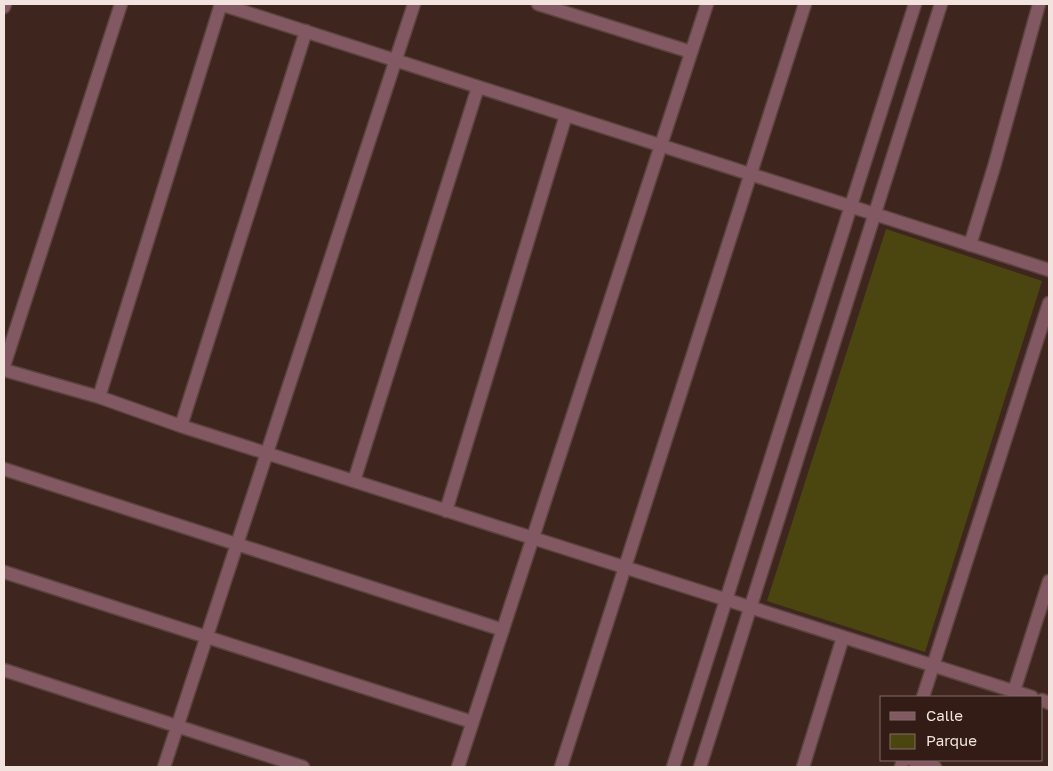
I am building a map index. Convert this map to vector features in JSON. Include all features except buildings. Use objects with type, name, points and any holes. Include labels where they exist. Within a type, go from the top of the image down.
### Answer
[{"type":"street","points":[[121,4],[4,368],[99,397],[267,454],[1029,696]]},
{"type":"street","points":[[99,397],[221,4],[1049,270]]},
{"type":"street","points":[[164,767],[414,4]]},
{"type":"street","points":[[538,4],[692,52]]},
{"type":"street","points":[[458,767],[708,4]]},
{"type":"street","points":[[561,767],[805,4]]},
{"type":"street","points":[[672,767],[916,4]]},
{"type":"street","points":[[700,767],[941,4]]},
{"type":"street","points":[[970,245],[994,167],[1039,4]]},
{"type":"street","points":[[182,426],[306,32]]},
{"type":"street","points":[[354,481],[478,87]]},
{"type":"street","points":[[446,511],[566,115]]},
{"type":"street","points":[[923,696],[1049,303]]},
{"type":"street","points":[[4,469],[503,630]]},
{"type":"street","points":[[4,572],[472,722]]},
{"type":"street","points":[[1014,691],[1049,581]]},
{"type":"street","points":[[803,767],[843,637]]},
{"type":"street","points":[[4,670],[302,767]]},
{"type":"street","points":[[915,761],[935,767]]},
{"type":"green space","points":[[886,229],[1042,281],[925,652],[767,601]]}]
